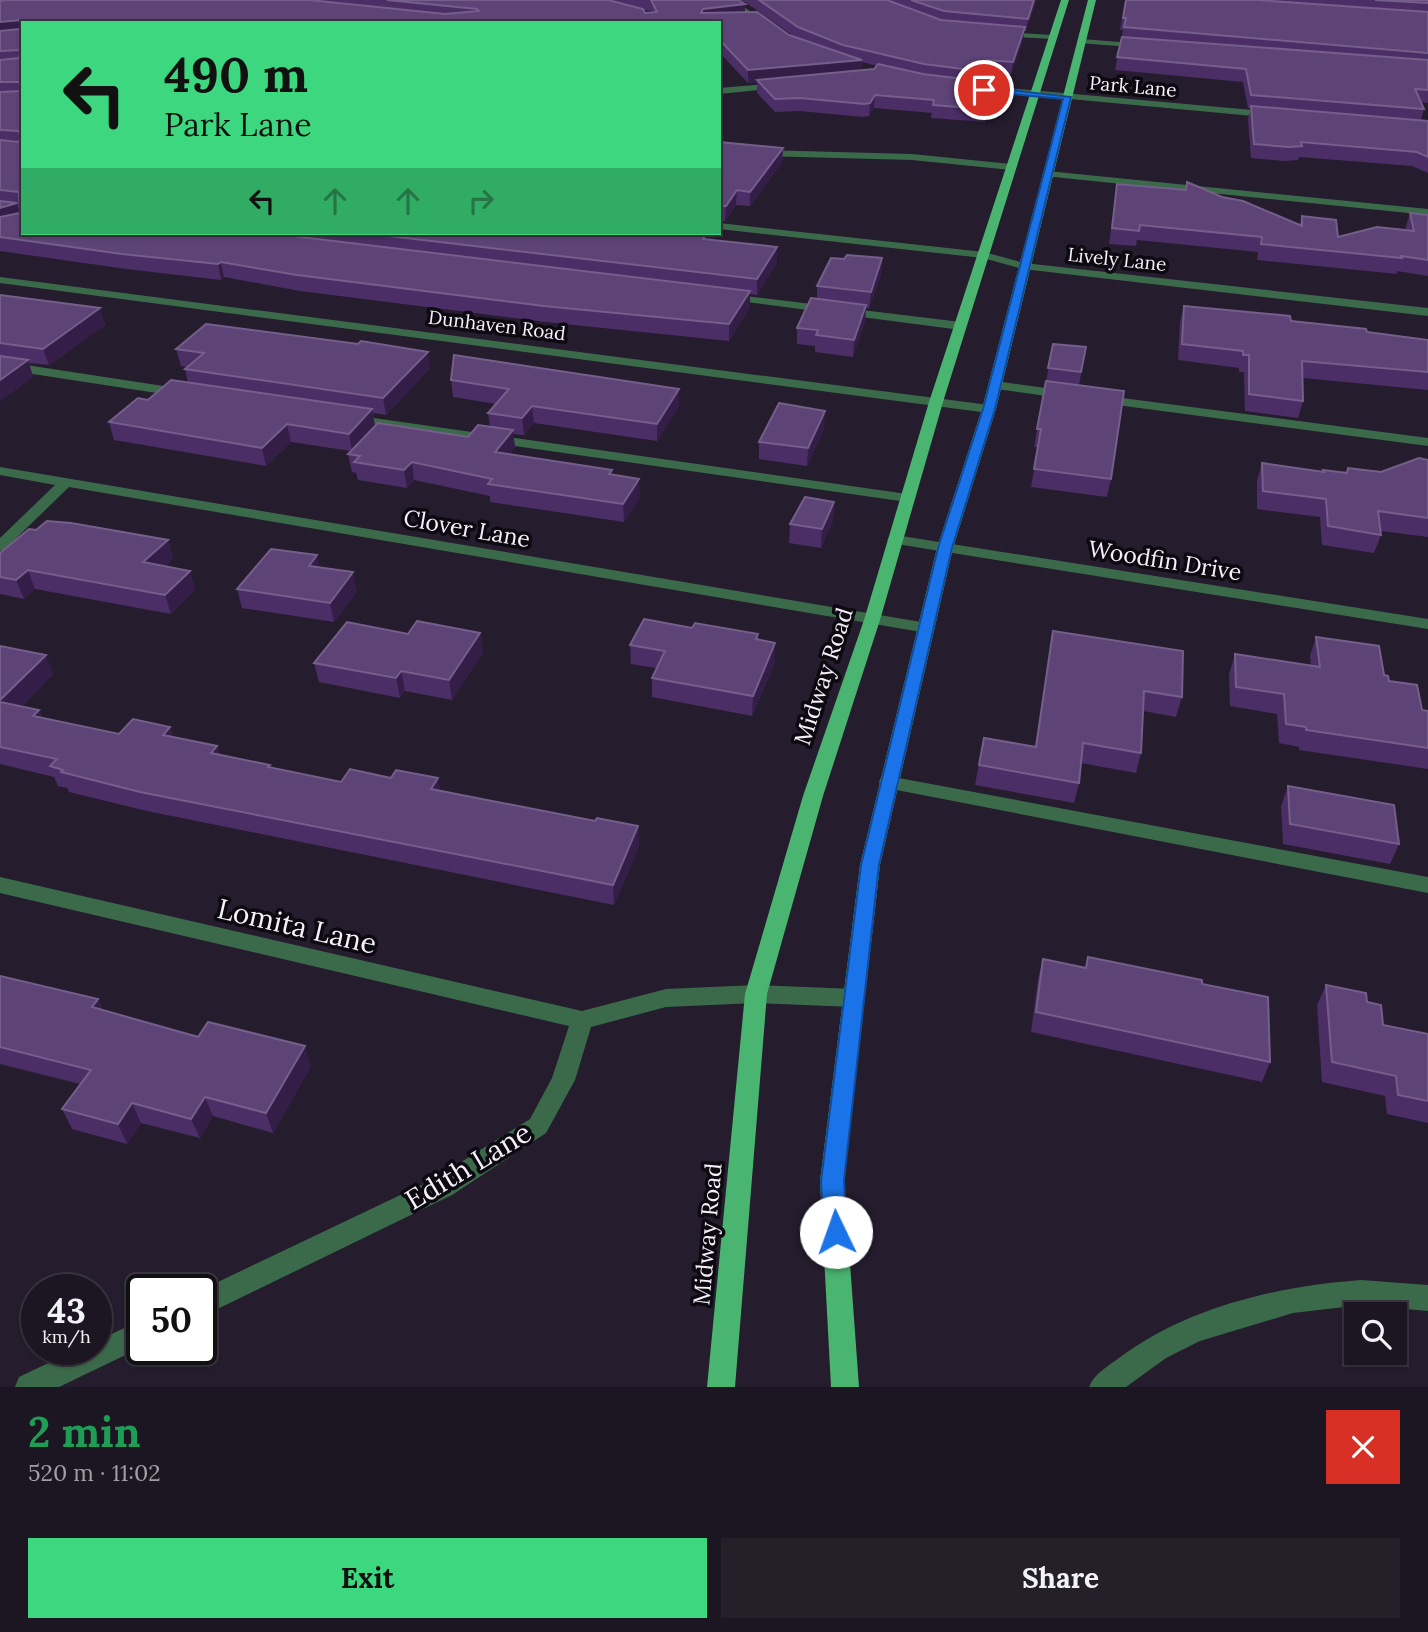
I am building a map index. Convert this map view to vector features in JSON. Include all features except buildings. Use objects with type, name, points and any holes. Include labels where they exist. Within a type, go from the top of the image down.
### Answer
[{"type":"main road","name":"Midway Road","points":[[721,1387],[756,994],[813,796],[872,620],[936,402],[1065,0]]},
{"type":"main road","points":[[845,1387],[832,1181],[870,865],[945,548],[989,409],[1092,0]]},
{"type":"street","points":[[728,0],[761,19],[779,34]]},
{"type":"street","points":[[747,20],[761,19]]},
{"type":"street","points":[[991,33],[1052,37]]},
{"type":"street","points":[[1082,41],[1151,46]]},
{"type":"street","points":[[721,91],[784,85]]},
{"type":"street","name":"Park Lane","points":[[958,87],[1280,116]]},
{"type":"street","points":[[721,152],[912,157],[1012,167]]},
{"type":"street","points":[[1047,174],[1428,212]]},
{"type":"street","name":"Lively Lane","points":[[721,226],[984,255],[1023,266],[1428,312]]},
{"type":"street","name":"Dunhaven Road","points":[[0,280],[989,409]]},
{"type":"street","points":[[717,296],[961,326]]},
{"type":"street","points":[[0,365],[203,396]]},
{"type":"street","points":[[995,385],[1428,442]]},
{"type":"street","points":[[338,416],[907,498]]},
{"type":"street","name":"Clover Lane","points":[[0,471],[927,628]]},
{"type":"street","points":[[0,546],[66,482]]},
{"type":"street","name":"Woodfin Drive","points":[[895,540],[1428,624]]},
{"type":"street","points":[[888,782],[1428,885]]},
{"type":"street","name":"Lomita Lane","points":[[0,886],[582,1020]]},
{"type":"street","points":[[582,1020],[666,999],[756,994],[853,998]]},
{"type":"street","name":"Edith Lane","points":[[217,1296],[443,1187],[538,1126],[563,1080],[582,1020]]},
{"type":"street","points":[[1103,1387],[1162,1345],[1230,1317],[1335,1293],[1428,1298]]},
{"type":"street","points":[[29,1387],[126,1341]]},
{"type":"route","points":[[836,1232],[832,1181],[870,865],[945,548],[989,409],[1067,97],[984,90]]}]
